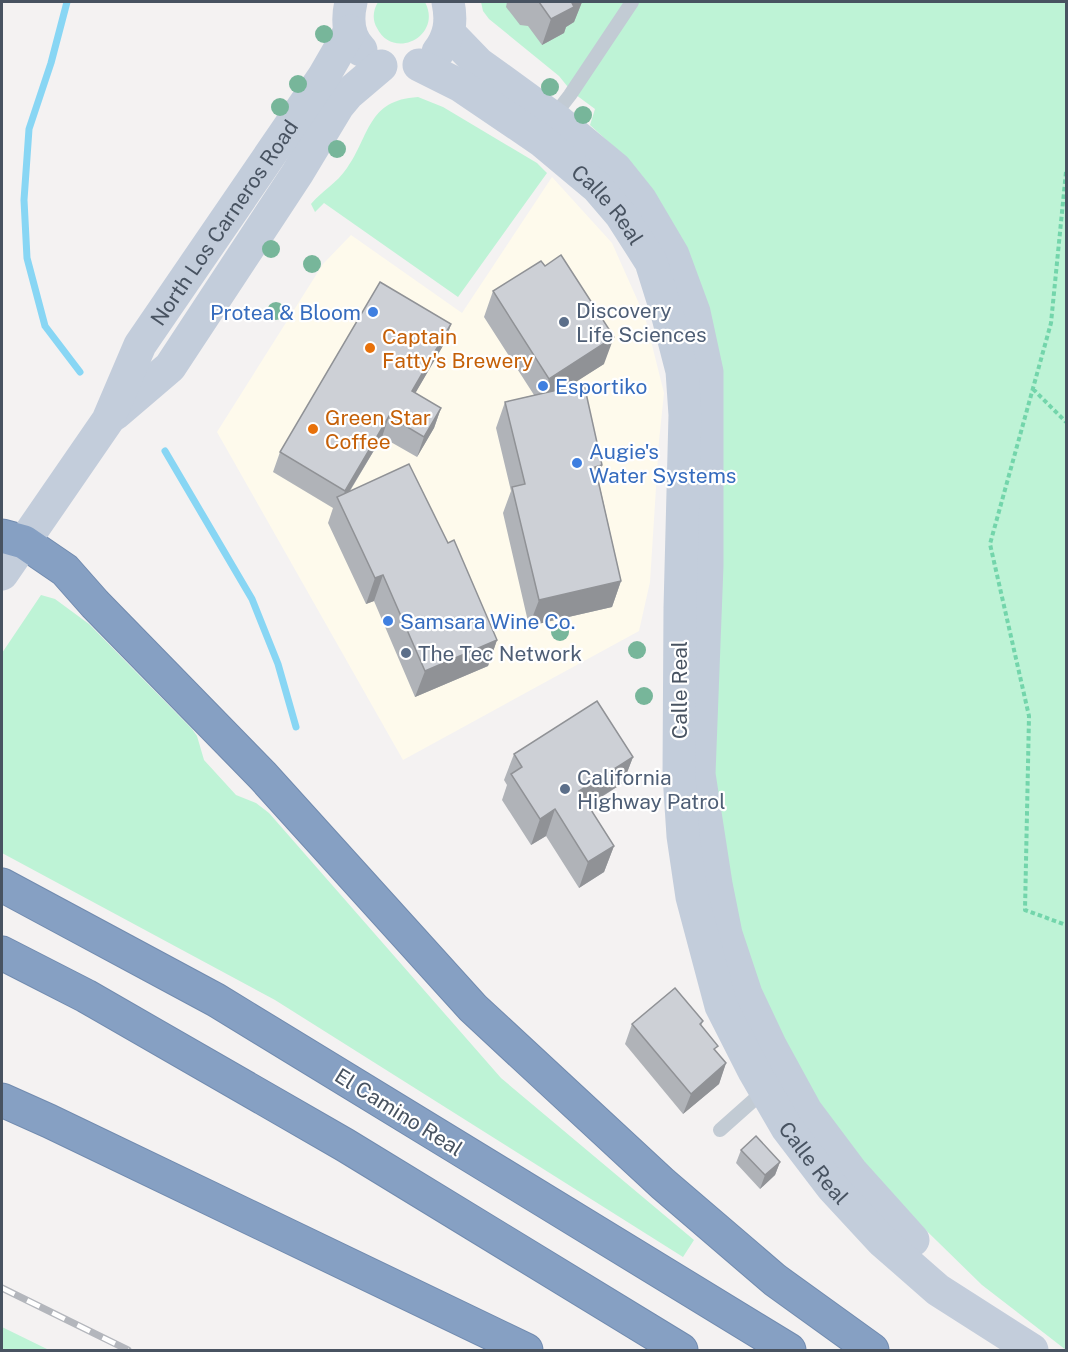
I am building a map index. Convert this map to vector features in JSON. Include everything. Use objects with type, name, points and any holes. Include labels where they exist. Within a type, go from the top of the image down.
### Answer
[{"type":"highway","points":[[13,539],[64,570],[263,776],[473,1008],[663,1184],[775,1280],[872,1350]]},
{"type":"highway","name":"El Camino Real","points":[[2,885],[216,1000],[789,1350]]},
{"type":"highway","points":[[2,953],[86,996],[345,1145],[681,1350]]},
{"type":"highway","points":[[2,1100],[526,1350]]},
{"type":"main road","name":"Calle Real","points":[[449,10],[478,63],[553,117],[607,161],[640,199],[673,255],[694,312],[707,372],[708,420],[707,565],[699,774],[726,934],[746,994],[771,1047],[806,1111],[851,1171],[902,1229],[1026,1346]]},
{"type":"main road","points":[[381,66],[400,69],[419,65],[435,55],[444,44],[449,10]]},
{"type":"main road","name":"North Los Carneros Road","points":[[2,574],[13,539],[108,420],[170,367],[297,174],[338,106],[348,94],[381,66],[357,46],[351,16]]},
{"type":"main road","name":"North Los Carneros Road","points":[[108,420],[140,345],[324,76],[351,16]]},
{"type":"main road","name":"Calle Real","points":[[419,65],[461,86],[542,141],[597,187],[621,214],[651,262],[668,313],[682,371],[685,416],[679,775],[692,897],[721,1006],[787,1128],[832,1187],[882,1241],[938,1290],[1026,1346]]},
{"type":"lane","points":[[553,117],[632,2]]},
{"type":"lane","points":[[720,1130],[765,1090]]},
{"type":"path","points":[[1066,172],[1051,323],[990,544],[1029,716],[1025,910],[1066,925]]},
{"type":"path","points":[[1033,388],[1066,422]]},
{"type":"shaded area","points":[[552,177],[612,243],[645,317],[664,393],[650,582],[639,631],[403,760],[217,432],[323,264],[351,235],[462,313]]},
{"type":"green space","points":[[378,2],[425,2],[429,14],[422,34],[404,43],[394,43],[384,38],[374,22]]},
{"type":"green space","points":[[481,2],[1066,2],[1066,1350],[982,1285],[893,1198],[855,1156],[786,1052],[739,936],[714,778],[718,531],[625,157],[590,125],[595,109],[572,92],[559,76],[489,19],[483,11]]},
{"type":"green space","points":[[418,97],[443,107],[537,163],[547,173],[458,297],[324,203],[315,212],[311,204],[347,168],[379,112],[401,100]]},
{"type":"green space","points":[[41,595],[55,599],[89,624],[192,729],[197,736],[204,760],[236,795],[256,803],[269,813],[501,1078],[694,1240],[683,1257],[275,1000],[2,853],[2,653]]},
{"type":"green space","points":[[2,1327],[49,1350],[2,1350]]},
{"type":"building","points":[[539,2],[575,2],[572,3],[574,7],[551,19]]},
{"type":"building","points":[[561,255],[614,337],[549,379],[493,291],[541,261],[545,266]]},
{"type":"building","points":[[380,282],[451,324],[412,391],[441,408],[424,437],[389,416],[345,491],[280,452]]},
{"type":"building","points":[[584,384],[602,465],[595,467],[621,581],[539,600],[512,487],[525,484],[505,402]]},
{"type":"building","points":[[409,464],[448,543],[454,540],[497,640],[425,671],[383,575],[375,578],[337,497]]},
{"type":"building","points":[[597,701],[633,757],[579,791],[614,846],[588,862],[555,809],[540,819],[511,774],[522,767],[514,754]]},
{"type":"building","points":[[675,988],[703,1021],[700,1024],[718,1046],[714,1049],[726,1063],[691,1094],[632,1024]]},
{"type":"building","points":[[756,1136],[780,1162],[765,1175],[741,1150]]},
{"type":"waterway","points":[[67,2],[51,63],[29,129],[24,200],[27,258],[45,326],[80,372]]},
{"type":"waterway","points":[[165,451],[252,599],[278,664],[296,727]]},
{"type":"railway","points":[[2,1288],[128,1350]]},
{"type":"place","name":"Protea & Bloom","points":[[373,312]]},
{"type":"place","name":"Discovery Life Sciences","points":[[564,322]]},
{"type":"place","name":"Captain Fatty's Brewery","points":[[370,348]]},
{"type":"place","name":"Esportiko","points":[[543,386]]},
{"type":"place","name":"Green Star Coffee","points":[[313,429]]},
{"type":"place","name":"Augie's Water Systems","points":[[577,463]]},
{"type":"place","name":"Samsara Wine Co.","points":[[388,621]]},
{"type":"place","name":"The Tec Network","points":[[406,653]]},
{"type":"place","name":"California Highway Patrol","points":[[565,789]]}]
